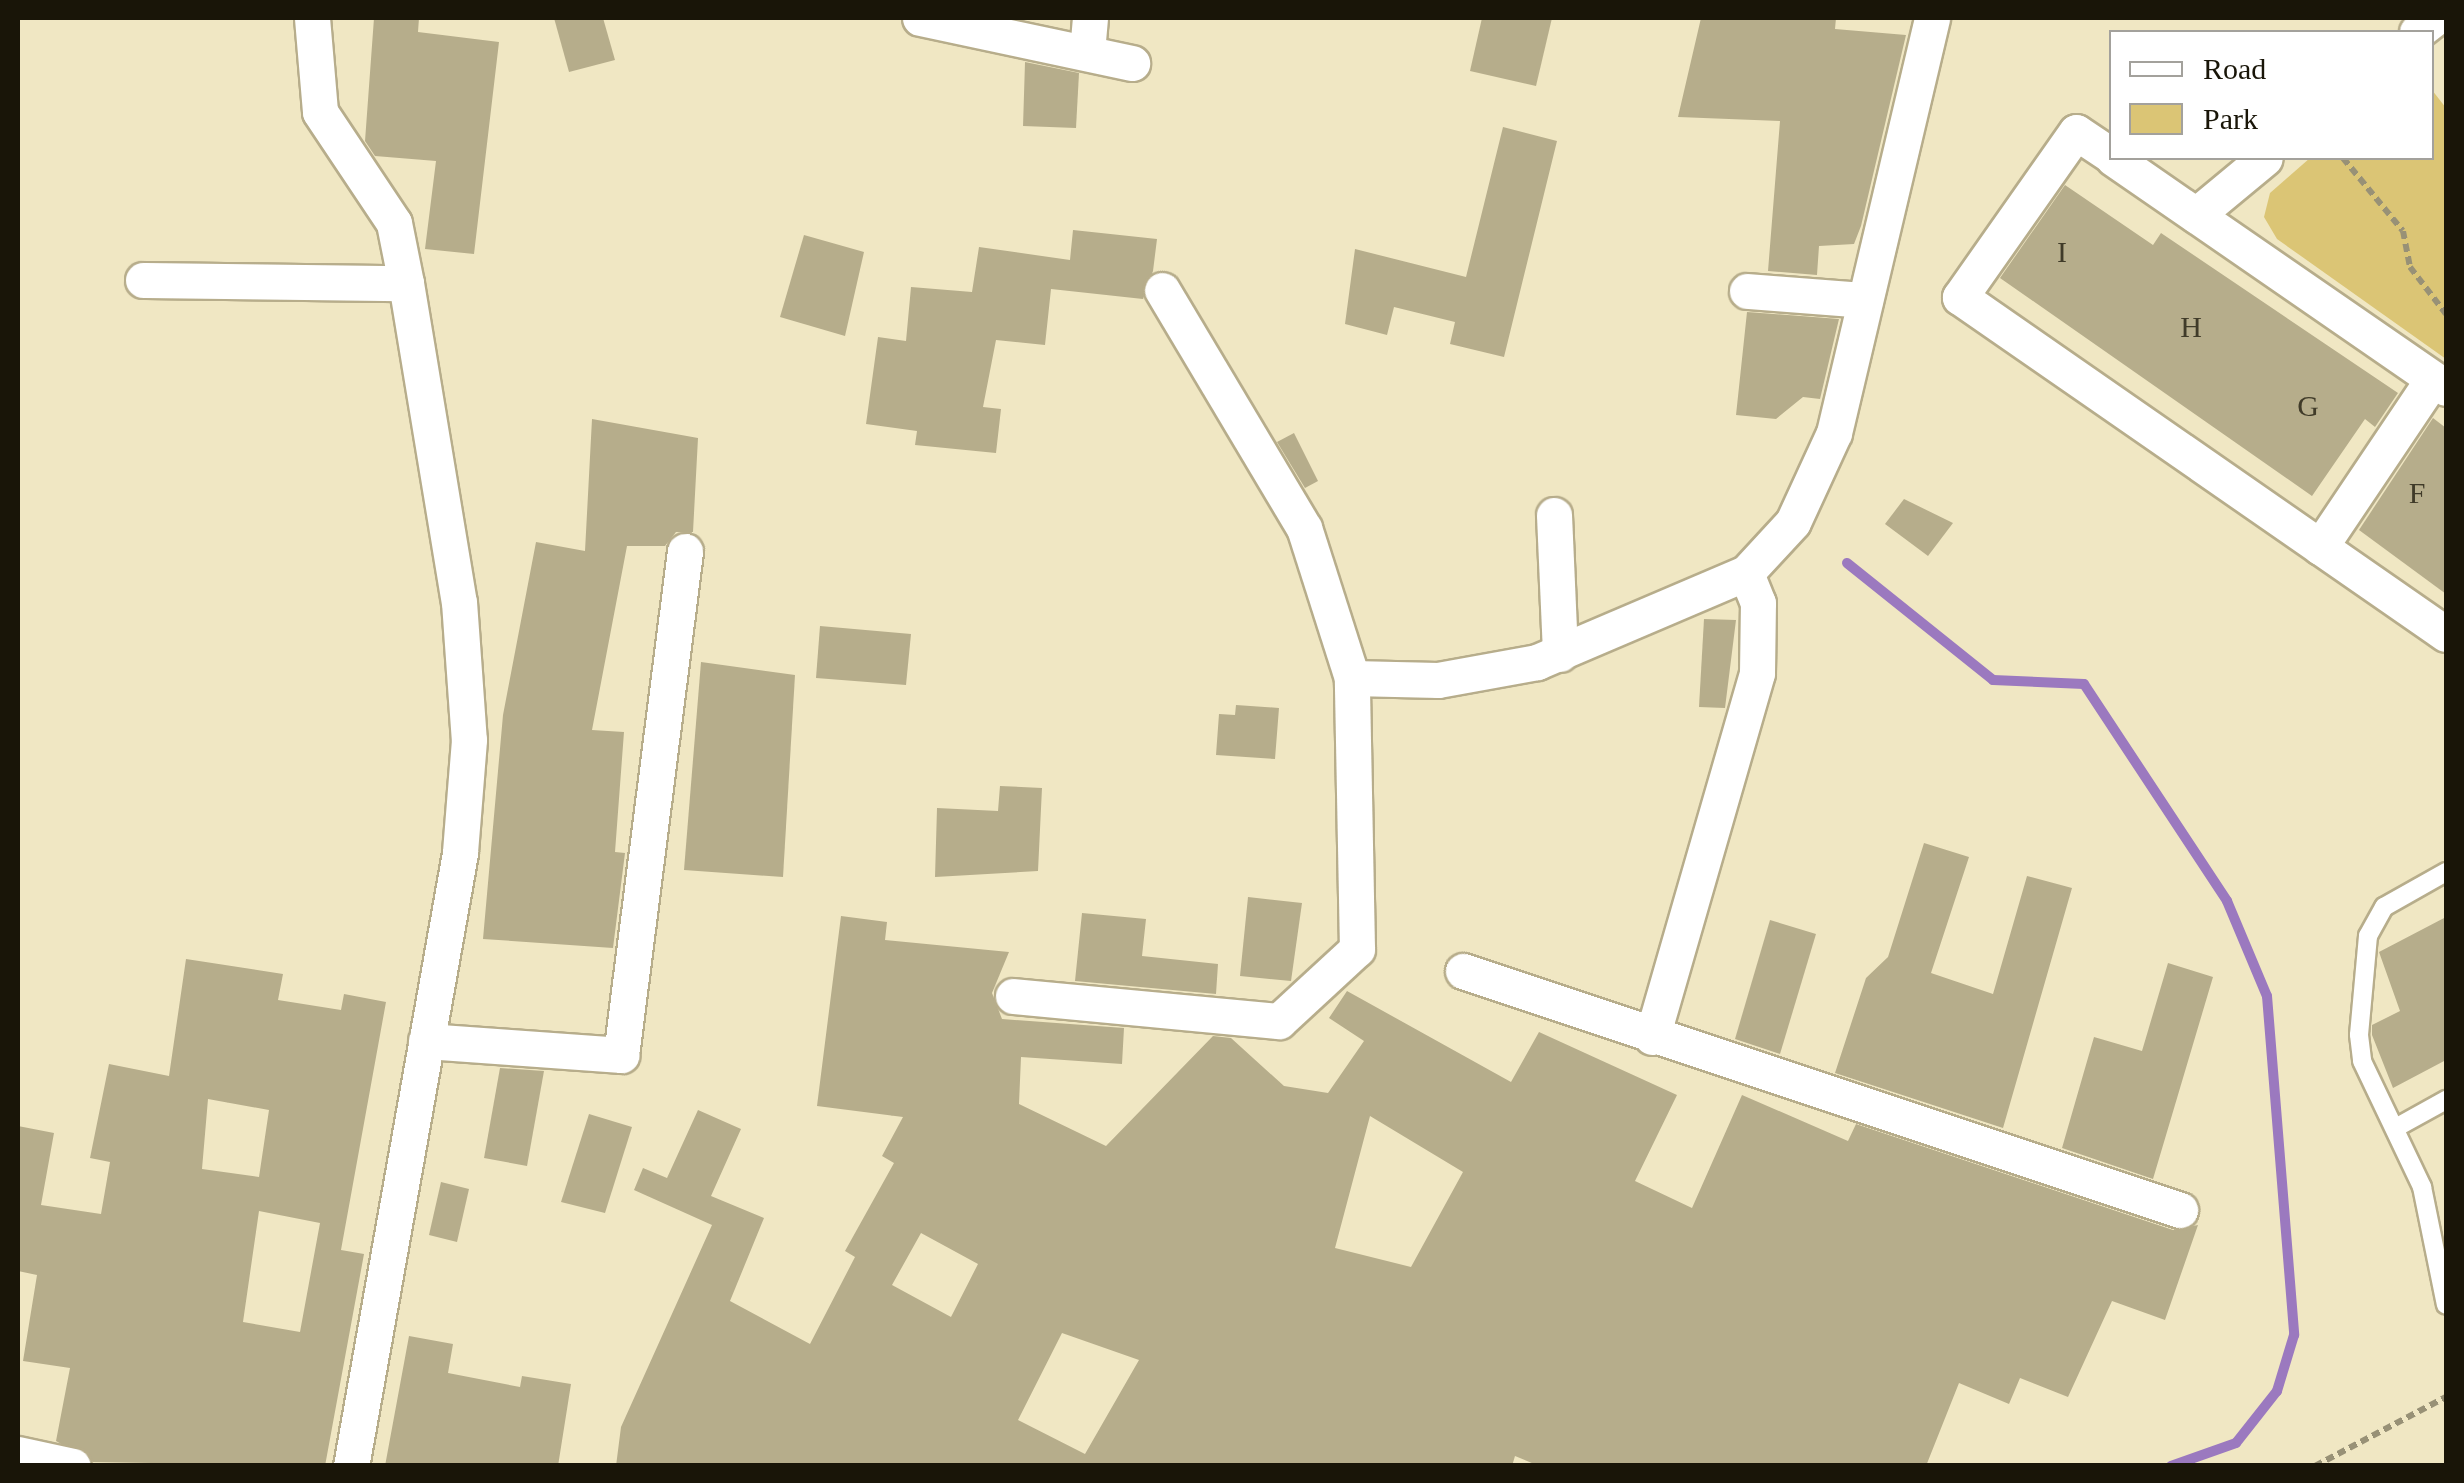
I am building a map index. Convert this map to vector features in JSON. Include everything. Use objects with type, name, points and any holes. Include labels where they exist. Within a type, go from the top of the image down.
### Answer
[{"type":"street","points":[[312,18],[320,112],[394,222],[462,619],[469,740],[426,1041],[350,1466]]},
{"type":"street","points":[[920,18],[1088,35],[1132,63]]},
{"type":"street","points":[[1352,678],[1438,680],[1560,654],[1746,573],[1793,522],[1834,433],[1932,18]]},
{"type":"street","points":[[2109,155],[2076,132],[1960,297],[2446,634]]},
{"type":"street","points":[[2116,160],[2440,384],[2320,546]]},
{"type":"street","points":[[2196,215],[2263,160]]},
{"type":"street","points":[[143,280],[406,283]]},
{"type":"street","points":[[1013,996],[1280,1021],[1357,949],[1352,678],[1304,528],[1162,290]]},
{"type":"street","points":[[1747,290],[1865,300]]},
{"type":"street","points":[[1554,515],[1560,654]]},
{"type":"street","points":[[426,1041],[621,1055],[685,550]]},
{"type":"street","points":[[1652,1037],[1758,673],[1758,604],[1746,573]]},
{"type":"street","points":[[1463,971],[2180,1210]]},
{"type":"street","points":[[18,1454],[72,1466]]},
{"type":"lane","points":[[2446,872],[2401,892],[2368,936],[2362,1062],[2399,1126],[2446,1304]]},
{"type":"lane","points":[[2399,1126],[2446,1100]]},
{"type":"path","points":[[2345,160],[2392,215],[2410,267],[2446,314]]},
{"type":"path","points":[[2315,1466],[2446,1397]]},
{"type":"green space","points":[[2434,93],[2446,108],[2446,359],[2277,239],[2264,217],[2270,193],[2308,160],[2434,160]]},
{"type":"building","points":[[374,18],[419,18],[418,32],[499,42],[474,254],[425,249],[436,161],[375,156],[365,141]]},
{"type":"building","points":[[554,18],[603,18],[615,60],[569,72]]},
{"type":"building","points":[[1482,18],[1552,18],[1536,86],[1470,71]]},
{"type":"building","points":[[1701,18],[1836,18],[1835,29],[1906,35],[1861,226],[1854,244],[1819,246],[1817,275],[1768,271],[1780,121],[1678,117]]},
{"type":"building","points":[[1025,62],[1079,73],[1076,128],[1023,126]]},
{"type":"building","points":[[1503,127],[1557,141],[1504,357],[1450,344],[1455,322],[1394,307],[1387,335],[1345,324],[1355,249],[1466,277]]},
{"type":"building","points":[[2065,185],[2153,245],[2161,233],[2398,393],[2375,427],[2365,419],[2312,496],[2000,278]]},
{"type":"building","points":[[1073,230],[1157,239],[1153,271],[1143,299],[1051,289],[1045,345],[996,340],[983,407],[1001,409],[996,453],[915,445],[917,431],[866,424],[878,337],[906,341],[911,287],[972,292],[979,247],[1070,260]]},
{"type":"building","points":[[804,235],[864,252],[845,336],[780,317]]},
{"type":"building","points":[[1747,312],[1839,319],[1820,399],[1803,397],[1776,419],[1736,415]]},
{"type":"building","points":[[2433,418],[2446,428],[2446,594],[2359,530]]},
{"type":"building","points":[[592,419],[698,438],[693,532],[676,532],[665,546],[627,546],[592,730],[624,732],[615,852],[625,853],[613,948],[483,939],[503,715],[536,542],[585,551]]},
{"type":"building","points":[[1294,433],[1318,481],[1305,488],[1277,442]]},
{"type":"building","points":[[1904,499],[1953,523],[1928,556],[1885,524]]},
{"type":"building","points":[[1704,619],[1736,620],[1725,708],[1699,707]]},
{"type":"building","points":[[820,626],[911,634],[906,685],[816,678]]},
{"type":"building","points":[[701,662],[795,675],[783,877],[684,870]]},
{"type":"building","points":[[1236,705],[1279,708],[1275,759],[1216,755],[1219,714],[1235,715]]},
{"type":"building","points":[[1000,786],[1042,788],[1038,871],[935,877],[937,808],[998,811]]},
{"type":"building","points":[[1924,843],[1969,857],[1931,973],[1993,994],[2027,876],[2072,888],[2003,1128],[1835,1073],[1866,978],[1888,957]]},
{"type":"building","points":[[1248,897],[1302,903],[1291,981],[1240,976]]},
{"type":"building","points":[[1082,913],[1146,919],[1142,956],[1218,964],[1216,994],[1075,981]]},
{"type":"building","points":[[841,916],[887,922],[885,940],[1009,952],[992,993],[1002,1019],[1124,1028],[1122,1064],[1021,1057],[1019,1104],[1106,1146],[1213,1036],[1231,1038],[1284,1086],[1328,1093],[1364,1041],[1329,1018],[1347,991],[1511,1082],[1539,1032],[1677,1095],[1635,1181],[1692,1208],[1742,1095],[1848,1141],[1856,1124],[2173,1230],[2198,1225],[2165,1320],[2112,1301],[2068,1397],[2020,1378],[2009,1404],[1959,1383],[1926,1466],[1539,1466],[1515,1456],[1512,1466],[616,1466],[621,1427],[712,1225],[634,1190],[643,1168],[667,1178],[698,1110],[741,1129],[711,1196],[764,1218],[730,1301],[810,1344],[855,1257],[845,1251],[894,1163],[882,1156],[903,1117],[817,1106]],"holes":[[[1370,1116],[1463,1172],[1411,1267],[1335,1248]],[[921,1233],[978,1264],[951,1317],[892,1285]],[[1062,1333],[1139,1360],[1085,1454],[1018,1420]]]},
{"type":"building","points":[[2446,917],[2446,1060],[2393,1088],[2372,1035],[2372,1025],[2400,1011],[2379,952]]},
{"type":"building","points":[[1770,920],[1816,934],[1780,1054],[1735,1039]]},
{"type":"building","points":[[186,959],[283,974],[278,1000],[341,1010],[344,994],[386,1002],[341,1250],[364,1254],[325,1466],[93,1462],[56,1441],[70,1368],[23,1361],[37,1275],[18,1271],[18,1126],[54,1133],[41,1205],[101,1214],[110,1162],[90,1158],[109,1064],[169,1076]],"holes":[[[208,1099],[269,1110],[259,1177],[202,1169]],[[259,1211],[320,1223],[300,1332],[243,1322]]]},
{"type":"building","points":[[2168,963],[2213,977],[2153,1179],[2062,1148],[2094,1037],[2142,1051]]},
{"type":"building","points":[[500,1068],[544,1071],[527,1166],[484,1158]]},
{"type":"building","points":[[589,1114],[632,1127],[605,1213],[561,1202]]},
{"type":"building","points":[[441,1182],[469,1189],[457,1242],[429,1235]]},
{"type":"building","points":[[409,1336],[453,1344],[448,1373],[520,1387],[522,1376],[571,1384],[558,1466],[385,1466]]},
{"type":"waterway","points":[[1847,563],[1993,680],[2084,684],[2227,901],[2267,996],[2294,1335],[2277,1391],[2236,1443],[2171,1466]]}]
